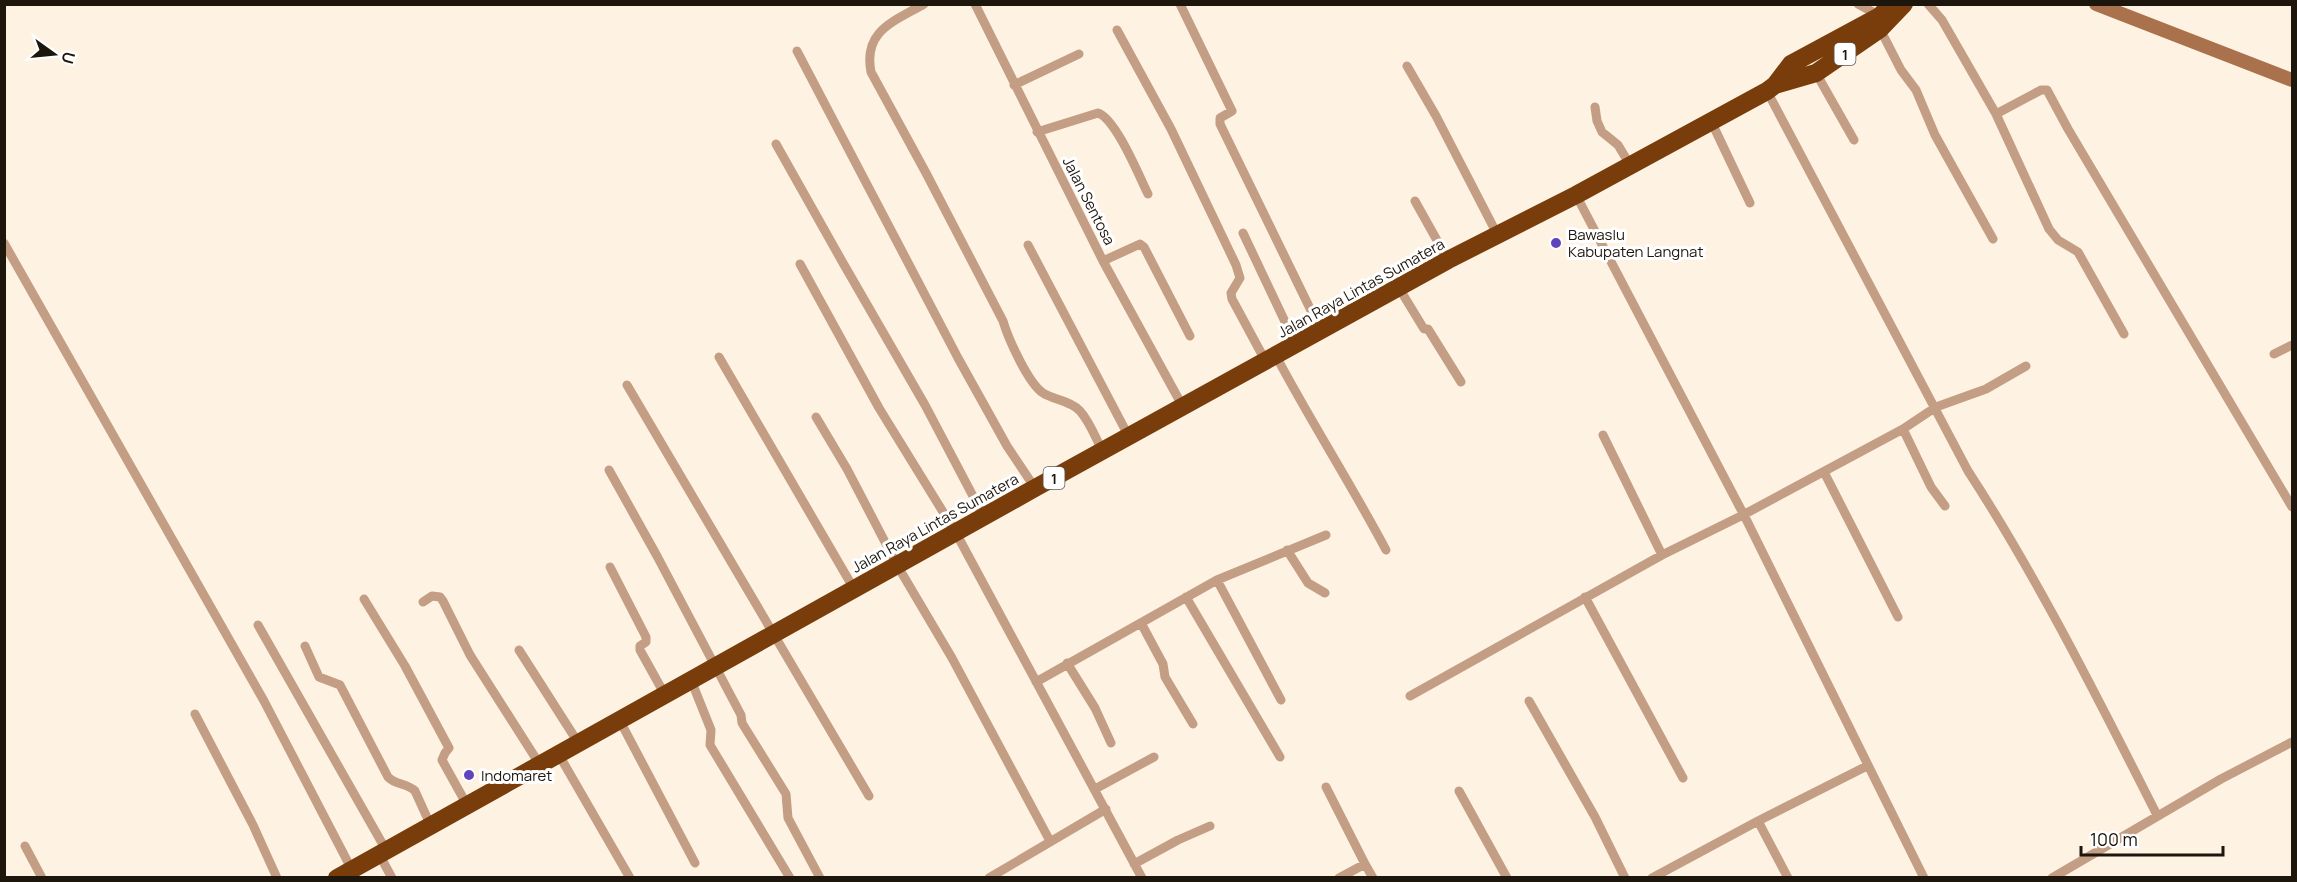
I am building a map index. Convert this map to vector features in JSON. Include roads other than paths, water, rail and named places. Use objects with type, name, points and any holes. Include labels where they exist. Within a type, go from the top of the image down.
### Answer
[{"type":"highway","name":"Jalan Raya Lintas Sumatera","points":[[1771,88],[1791,64],[1904,4]]},
{"type":"highway","name":"Jalan Raya Lintas Sumatera","points":[[350,873],[430,824],[579,744],[1035,488],[1449,260],[1576,195],[1771,88],[1816,73],[1884,16]]},
{"type":"street","points":[[924,4],[890,24],[875,37],[868,57],[871,72],[1003,321],[1009,341],[1031,378],[1040,391],[1046,395],[1080,410],[1103,452]]},
{"type":"street","name":"Jalan Sentosa","points":[[975,4],[1103,261],[1184,407]]},
{"type":"street","points":[[1180,4],[1232,111],[1220,118],[1220,124],[1321,331]]},
{"type":"street","points":[[1858,4],[1884,16],[1901,70],[1916,90],[1935,135],[1993,239]]},
{"type":"street","points":[[1928,4],[1942,20],[1996,114],[2049,229],[2058,240],[2078,252],[2124,334]]},
{"type":"street","points":[[2096,4],[2292,80]]},
{"type":"street","points":[[1117,30],[1171,129],[1236,265],[1240,278],[1231,293],[1233,299],[1358,496],[1386,550]]},
{"type":"street","points":[[797,51],[958,358],[1007,446],[1035,488]]},
{"type":"street","points":[[1014,85],[1079,54]]},
{"type":"street","points":[[1407,66],[1436,116],[1497,234]]},
{"type":"street","points":[[1816,73],[1854,140]]},
{"type":"street","points":[[1771,88],[1844,238],[1936,407],[1968,471],[1991,507],[2079,665],[2157,815]]},
{"type":"street","points":[[1996,114],[2041,90],[2047,90],[2292,507]]},
{"type":"street","points":[[1595,107],[1597,121],[1602,132],[1618,145],[1630,165]]},
{"type":"street","points":[[1037,132],[1098,113],[1104,115],[1116,132],[1148,194]]},
{"type":"street","points":[[1711,121],[1750,203]]},
{"type":"street","points":[[776,144],[925,405],[984,517]]},
{"type":"street","points":[[1576,195],[1743,515],[1924,878]]},
{"type":"street","points":[[1415,201],[1449,260]]},
{"type":"street","points":[[1243,233],[1296,345]]},
{"type":"street","points":[[4,243],[264,700],[350,873]]},
{"type":"street","points":[[1103,261],[1130,247],[1140,244],[1144,247],[1190,336]]},
{"type":"street","points":[[1028,245],[1129,437]]},
{"type":"street","points":[[800,264],[879,408],[956,533],[1142,878]]},
{"type":"street","points":[[1400,288],[1424,329],[1428,329],[1461,382]]},
{"type":"street","points":[[2274,354],[2292,345]]},
{"type":"street","points":[[719,357],[854,589]]},
{"type":"street","points":[[1410,696],[1662,555],[1743,515],[1903,429],[1936,407],[1986,388],[2026,366]]},
{"type":"street","points":[[627,385],[869,796]]},
{"type":"street","points":[[816,417],[847,469],[897,565],[952,658],[1050,841]]},
{"type":"street","points":[[1903,429],[1931,487],[1945,506]]},
{"type":"street","points":[[1603,435],[1662,555]]},
{"type":"street","points":[[609,470],[716,667],[741,715],[742,723],[786,794],[788,818],[820,878]]},
{"type":"street","points":[[1824,472],[1898,617]]},
{"type":"street","points":[[1036,682],[1217,580],[1326,535]]},
{"type":"street","points":[[1287,550],[1308,583],[1325,593]]},
{"type":"street","points":[[610,567],[646,637],[646,642],[640,646],[640,650],[664,695]]},
{"type":"street","points":[[1217,580],[1281,700]]},
{"type":"street","points":[[423,602],[432,596],[440,597],[443,601],[470,655],[540,765]]},
{"type":"street","points":[[1186,597],[1280,757]]},
{"type":"street","points":[[1585,597],[1683,778]]},
{"type":"street","points":[[364,599],[405,666],[449,748],[442,760],[467,805]]},
{"type":"street","points":[[1141,623],[1163,664],[1165,677],[1193,724]]},
{"type":"street","points":[[258,625],[382,852],[392,878]]},
{"type":"street","points":[[305,646],[319,677],[340,686],[390,780],[415,791],[430,824]]},
{"type":"street","points":[[519,650],[579,744]]},
{"type":"street","points":[[1067,663],[1095,708],[1111,743]]},
{"type":"street","points":[[691,680],[711,730],[710,745],[790,878]]},
{"type":"street","points":[[1528,701],[1625,878]]},
{"type":"street","points":[[195,714],[253,825],[277,878]]},
{"type":"street","points":[[620,721],[695,863]]},
{"type":"street","points":[[2052,878],[2157,815],[2292,742]]},
{"type":"street","points":[[559,755],[630,878]]},
{"type":"street","points":[[1095,789],[1154,757]]},
{"type":"street","points":[[1652,878],[1867,766]]},
{"type":"street","points":[[1326,787],[1373,878]]},
{"type":"street","points":[[1460,791],[1507,878]]},
{"type":"street","points":[[989,878],[1106,809]]},
{"type":"street","points":[[1758,821],[1788,878]]},
{"type":"street","points":[[1134,864],[1210,826]]},
{"type":"street","points":[[26,846],[42,878]]},
{"type":"street","points":[[1339,878],[1365,864]]},
{"type":"place","name":"Bawaslu Kabupaten Langnat","points":[[1556,243]]},
{"type":"place","name":"Indomaret","points":[[469,775]]}]
